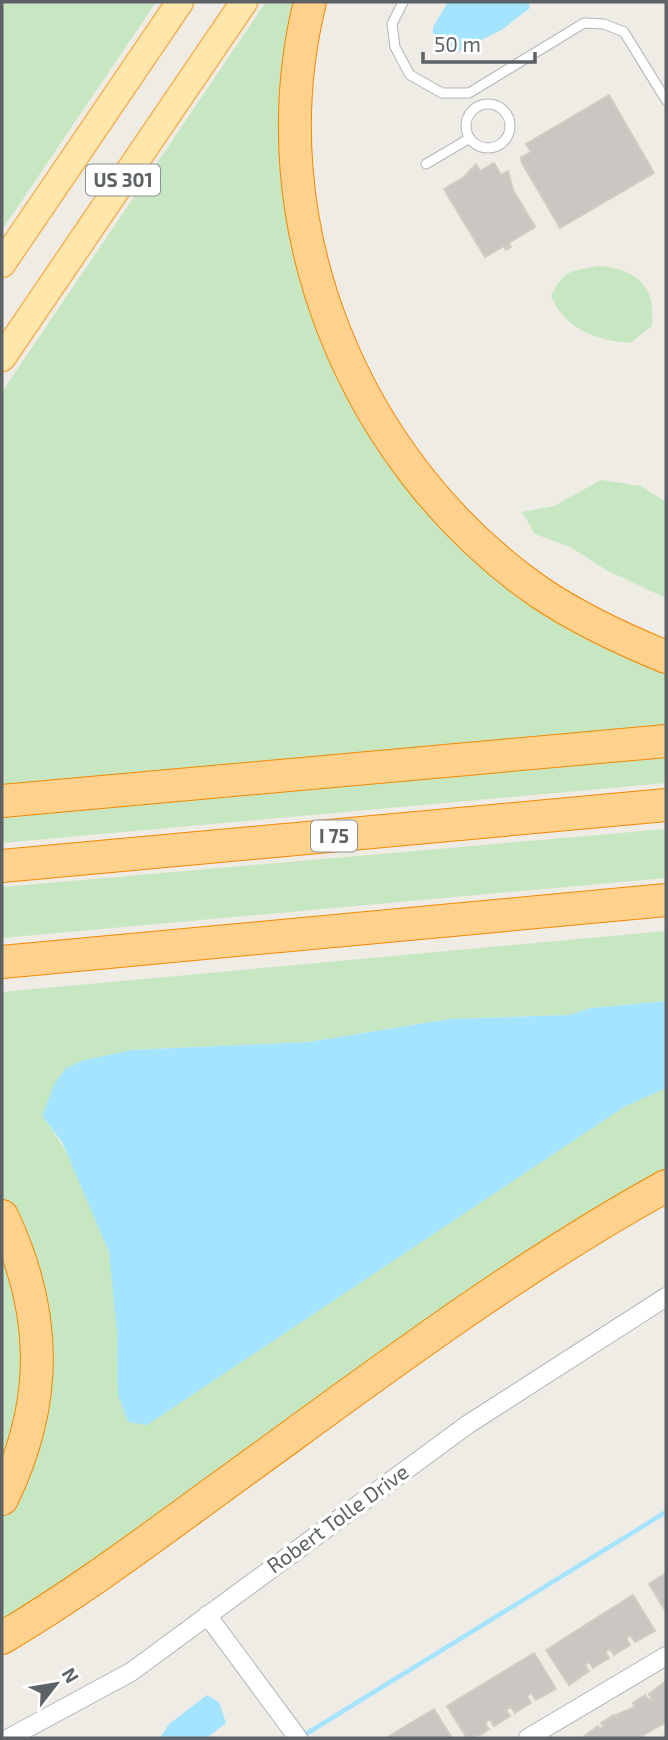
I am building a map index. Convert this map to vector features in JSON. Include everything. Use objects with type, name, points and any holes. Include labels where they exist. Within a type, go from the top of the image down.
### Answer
[{"type":"highway","points":[[310,2],[296,92],[299,199],[312,261],[329,318],[365,398],[421,482],[480,544],[568,610],[630,643],[666,657]]},
{"type":"highway","points":[[2,801],[666,741]]},
{"type":"highway","name":"I 75","points":[[2,866],[666,805]]},
{"type":"highway","points":[[2,962],[666,900]]},
{"type":"highway","points":[[614,905],[666,908]]},
{"type":"highway","points":[[2,1638],[110,1568],[471,1307],[549,1255],[666,1186]]},
{"type":"highway","points":[[2,1216],[24,1269],[33,1303],[38,1367],[28,1437],[2,1499]]},
{"type":"main road","name":"US 301","points":[[2,264],[180,2]]},
{"type":"main road","name":"US 301","points":[[2,358],[244,2]]},
{"type":"street","name":"Robert Tolle Drive","points":[[9,1738],[131,1672],[467,1425],[666,1297]]},
{"type":"street","points":[[207,1615],[298,1738]]},
{"type":"street","points":[[528,1738],[666,1656]]},
{"type":"lane","points":[[403,2],[392,24],[395,47],[410,75],[442,93],[469,93],[584,23],[604,24],[624,32],[666,100]]},
{"type":"lane","points":[[469,93],[477,107]]},
{"type":"lane","points":[[497,106],[507,116],[509,128],[504,140],[493,147],[480,146],[470,138],[467,121],[477,107],[497,106]]},
{"type":"lane","points":[[426,164],[470,138]]},
{"type":"green space","points":[[2,2],[156,2],[2,230]]},
{"type":"green space","points":[[266,2],[303,2],[297,230],[425,496],[666,663],[666,732],[2,788],[2,392]]},
{"type":"green space","points":[[599,266],[629,274],[647,289],[652,307],[652,326],[630,343],[593,336],[583,331],[564,317],[551,296],[565,276]]},
{"type":"green space","points":[[601,480],[641,486],[666,502],[666,598],[608,571],[570,547],[535,534],[522,512],[554,506]]},
{"type":"green space","points":[[666,747],[666,783],[2,843],[2,806]]},
{"type":"green space","points":[[666,829],[666,878],[2,938],[2,887]]},
{"type":"green space","points":[[666,931],[666,1001],[591,1008],[569,1015],[449,1019],[308,1042],[131,1050],[42,1116],[73,1163],[103,1233],[115,1284],[118,1395],[147,1424],[624,1107],[666,1088],[666,1169],[619,1196],[136,1534],[2,1623],[2,1514],[35,1438],[9,1207],[2,1196],[2,992]]},
{"type":"green space","points":[[2,1239],[13,1267],[28,1367],[2,1481]]},
{"type":"water","points":[[448,2],[528,2],[530,8],[503,29],[453,54],[433,34],[433,27]]},
{"type":"water","points":[[666,1001],[666,1088],[624,1107],[147,1425],[128,1422],[118,1395],[117,1332],[109,1252],[62,1142],[42,1116],[54,1085],[65,1069],[81,1061],[131,1050],[308,1042],[449,1019],[569,1015],[591,1008]]},
{"type":"water","points":[[207,1695],[219,1702],[226,1723],[207,1738],[160,1738],[169,1724]]},
{"type":"building","points":[[609,95],[654,173],[560,228],[521,157],[531,152],[526,144]]},
{"type":"building","points":[[494,163],[501,175],[508,171],[513,190],[535,227],[509,243],[511,247],[506,250],[504,246],[485,257],[444,189],[464,177],[476,164],[480,171]]},
{"type":"building","points":[[666,1573],[666,1612],[649,1584]]},
{"type":"building","points":[[633,1595],[655,1631],[635,1642],[630,1635],[626,1638],[630,1645],[614,1655],[610,1649],[605,1652],[609,1658],[593,1668],[589,1662],[585,1665],[589,1671],[569,1685],[546,1650]]},
{"type":"building","points":[[534,1653],[556,1689],[536,1700],[531,1693],[527,1696],[531,1703],[515,1713],[511,1707],[506,1710],[510,1716],[494,1726],[490,1719],[485,1723],[489,1729],[467,1738],[447,1706]]},
{"type":"building","points":[[666,1681],[666,1720],[663,1724],[638,1738],[582,1738],[598,1726],[600,1729],[604,1727],[601,1723],[614,1715],[619,1719],[616,1715],[635,1707],[633,1703],[645,1695],[649,1700],[652,1699],[649,1694]]},
{"type":"building","points":[[434,1709],[452,1738],[386,1738]]},
{"type":"waterway","points":[[301,1737],[666,1512]]}]
